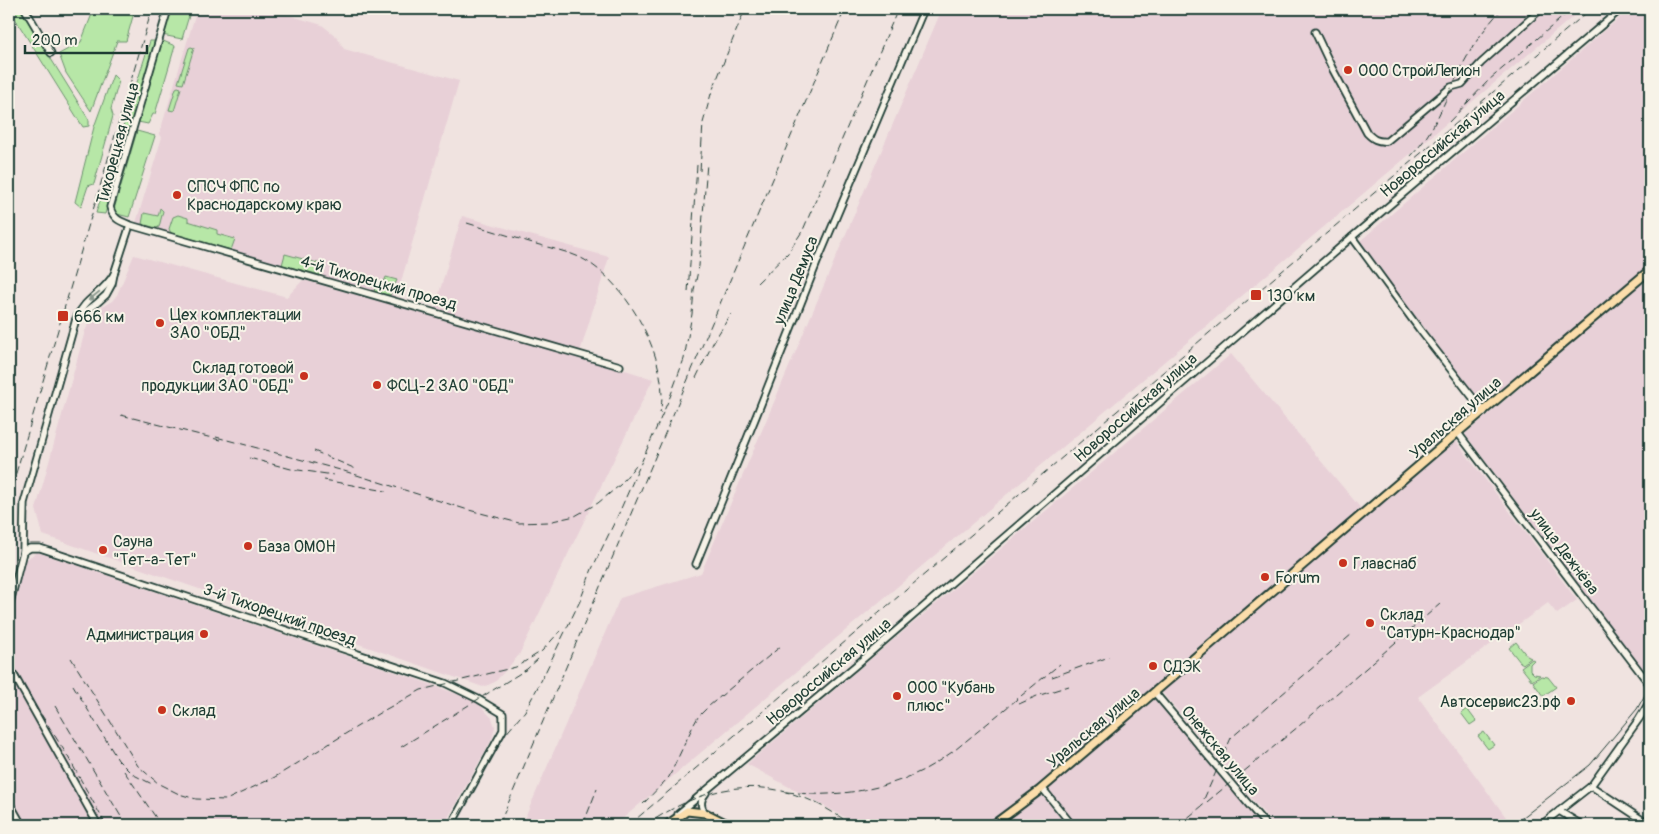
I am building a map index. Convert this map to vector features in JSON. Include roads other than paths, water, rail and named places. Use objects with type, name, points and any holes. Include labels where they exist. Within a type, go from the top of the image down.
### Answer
[{"type":"main road","name":"Уральская улица","points":[[994,825],[1043,788],[1647,274]]},
{"type":"main road","name":"Новороссийская улица","points":[[667,825],[687,811],[705,813]]},
{"type":"main road","points":[[705,813],[729,825]]},
{"type":"street","points":[[25,9],[52,53]]},
{"type":"street","name":"Тихорецкая улица","points":[[130,225],[117,220],[112,214],[110,207],[168,9]]},
{"type":"street","name":"улица Демуса","points":[[696,564],[758,414],[818,260],[924,9]]},
{"type":"street","points":[[1315,32],[1367,133],[1380,142],[1387,141],[1452,87],[1462,84],[1481,63],[1541,9]]},
{"type":"street","name":"Новороссийская улица","points":[[667,825],[990,550],[1352,237],[1621,9]]},
{"type":"street","points":[[9,607],[23,552],[24,503],[76,319],[81,308],[91,297],[105,287],[114,274],[130,225]]},
{"type":"street","name":"4-й Тихорецкий проезд","points":[[130,225],[620,366]]},
{"type":"street","points":[[1352,237],[1420,330],[1484,412]]},
{"type":"street","name":"улица Дежнёва","points":[[1458,433],[1650,685]]},
{"type":"street","name":"3-й Тихорецкий проезд","points":[[23,552],[30,548],[40,548],[445,683],[503,714],[503,730],[455,818]]},
{"type":"street","points":[[9,666],[98,825]]},
{"type":"street","points":[[1644,677],[1650,670]]},
{"type":"street","name":"Онежская улица","points":[[1155,693],[1266,825]]},
{"type":"street","points":[[1541,825],[1591,786],[1639,720],[1650,701]]},
{"type":"street","points":[[705,813],[701,804],[702,798],[717,781]]},
{"type":"street","points":[[1591,786],[1650,825]]},
{"type":"street","points":[[1043,788],[1072,825]]},
{"type":"street","points":[[9,802],[22,825]]},
{"type":"street","points":[[1559,812],[1582,825]]},
{"type":"tram line","points":[[1513,825],[1590,765],[1637,709],[1650,686]]},
{"type":"railway","points":[[9,497],[152,9]]},
{"type":"railway","points":[[700,171],[703,123],[711,94],[745,9]]},
{"type":"railway","points":[[499,825],[845,9]]},
{"type":"railway","points":[[757,283],[788,253],[803,230],[898,9]]},
{"type":"railway","points":[[1411,156],[1432,128],[1472,49],[1502,9]]},
{"type":"railway","points":[[1449,122],[1489,80],[1572,9]]},
{"type":"railway","points":[[629,825],[1591,9]]},
{"type":"railway","points":[[453,825],[500,741],[525,711],[541,681],[580,601],[592,569],[670,397],[684,359],[692,314],[699,266],[707,163]]},
{"type":"railway","points":[[688,292],[697,165]]},
{"type":"railway","points":[[467,223],[579,257],[596,268],[613,283],[642,324],[652,347],[659,370],[662,393],[660,413]]},
{"type":"railway","points":[[696,378],[714,341],[731,314]]},
{"type":"railway","points":[[121,415],[220,440]]},
{"type":"railway","points":[[216,437],[344,471],[465,509],[519,523],[548,522],[575,516],[598,503],[620,485],[636,465]]},
{"type":"railway","points":[[314,451],[356,469]]},
{"type":"railway","points":[[249,458],[291,469],[334,475]]},
{"type":"railway","points":[[324,480],[386,491]]},
{"type":"railway","points":[[1179,825],[1299,726],[1440,604]]},
{"type":"railway","points":[[71,658],[138,766],[159,784],[179,794],[196,799],[226,800],[275,777],[381,712],[421,690],[516,667],[542,651],[561,630]]},
{"type":"railway","points":[[1204,799],[1231,738],[1352,634]]},
{"type":"railway","points":[[643,804],[669,777],[698,717],[781,646]]},
{"type":"railway","points":[[1052,677],[1109,657]]},
{"type":"railway","points":[[401,747],[527,669],[538,659]]},
{"type":"railway","points":[[11,663],[37,710],[67,755],[106,825]]},
{"type":"railway","points":[[786,792],[818,794],[850,792],[884,785],[920,772],[955,750],[1060,664]]},
{"type":"railway","points":[[73,685],[118,760],[132,774],[152,784]]},
{"type":"railway","points":[[1019,704],[1069,686]]},
{"type":"railway","points":[[55,706],[126,825]]},
{"type":"railway","points":[[124,771],[161,825]]},
{"type":"railway","points":[[646,825],[700,796],[738,788],[778,790],[799,796],[853,825]]},
{"type":"railway","points":[[583,825],[597,789]]},
{"type":"place","name":"ООО СтройЛегион","points":[[1348,70]]},
{"type":"place","name":"СПСЧ ФПС по Краснодарскому краю","points":[[177,195]]},
{"type":"place","name":"130 км","points":[[1256,295]]},
{"type":"place","name":"666 км","points":[[63,316]]},
{"type":"place","name":"Цех комплектации ЗАО \"ОБД\"","points":[[160,323]]},
{"type":"place","name":"Склад готовой продукции ЗАО \"ОБД\"","points":[[304,376]]},
{"type":"place","name":"ФСЦ-2 ЗАО \"ОБД\"","points":[[377,385]]},
{"type":"place","name":"База ОМОН","points":[[248,546]]},
{"type":"place","name":"Сауна \"Тет-а-Тет\"","points":[[103,550]]},
{"type":"place","name":"Главснаб","points":[[1343,563]]},
{"type":"place","name":"Forum","points":[[1265,577]]},
{"type":"place","name":"Склад \"Сатурн-Краснодар\"","points":[[1370,623]]},
{"type":"place","name":"Администрация","points":[[204,634]]},
{"type":"place","name":"СДЭК","points":[[1153,666]]},
{"type":"place","name":"ООО \"Кубань плюс\"","points":[[897,696]]},
{"type":"place","name":"Автосервис23.рф","points":[[1571,701]]},
{"type":"place","name":"Склад","points":[[162,710]]}]
